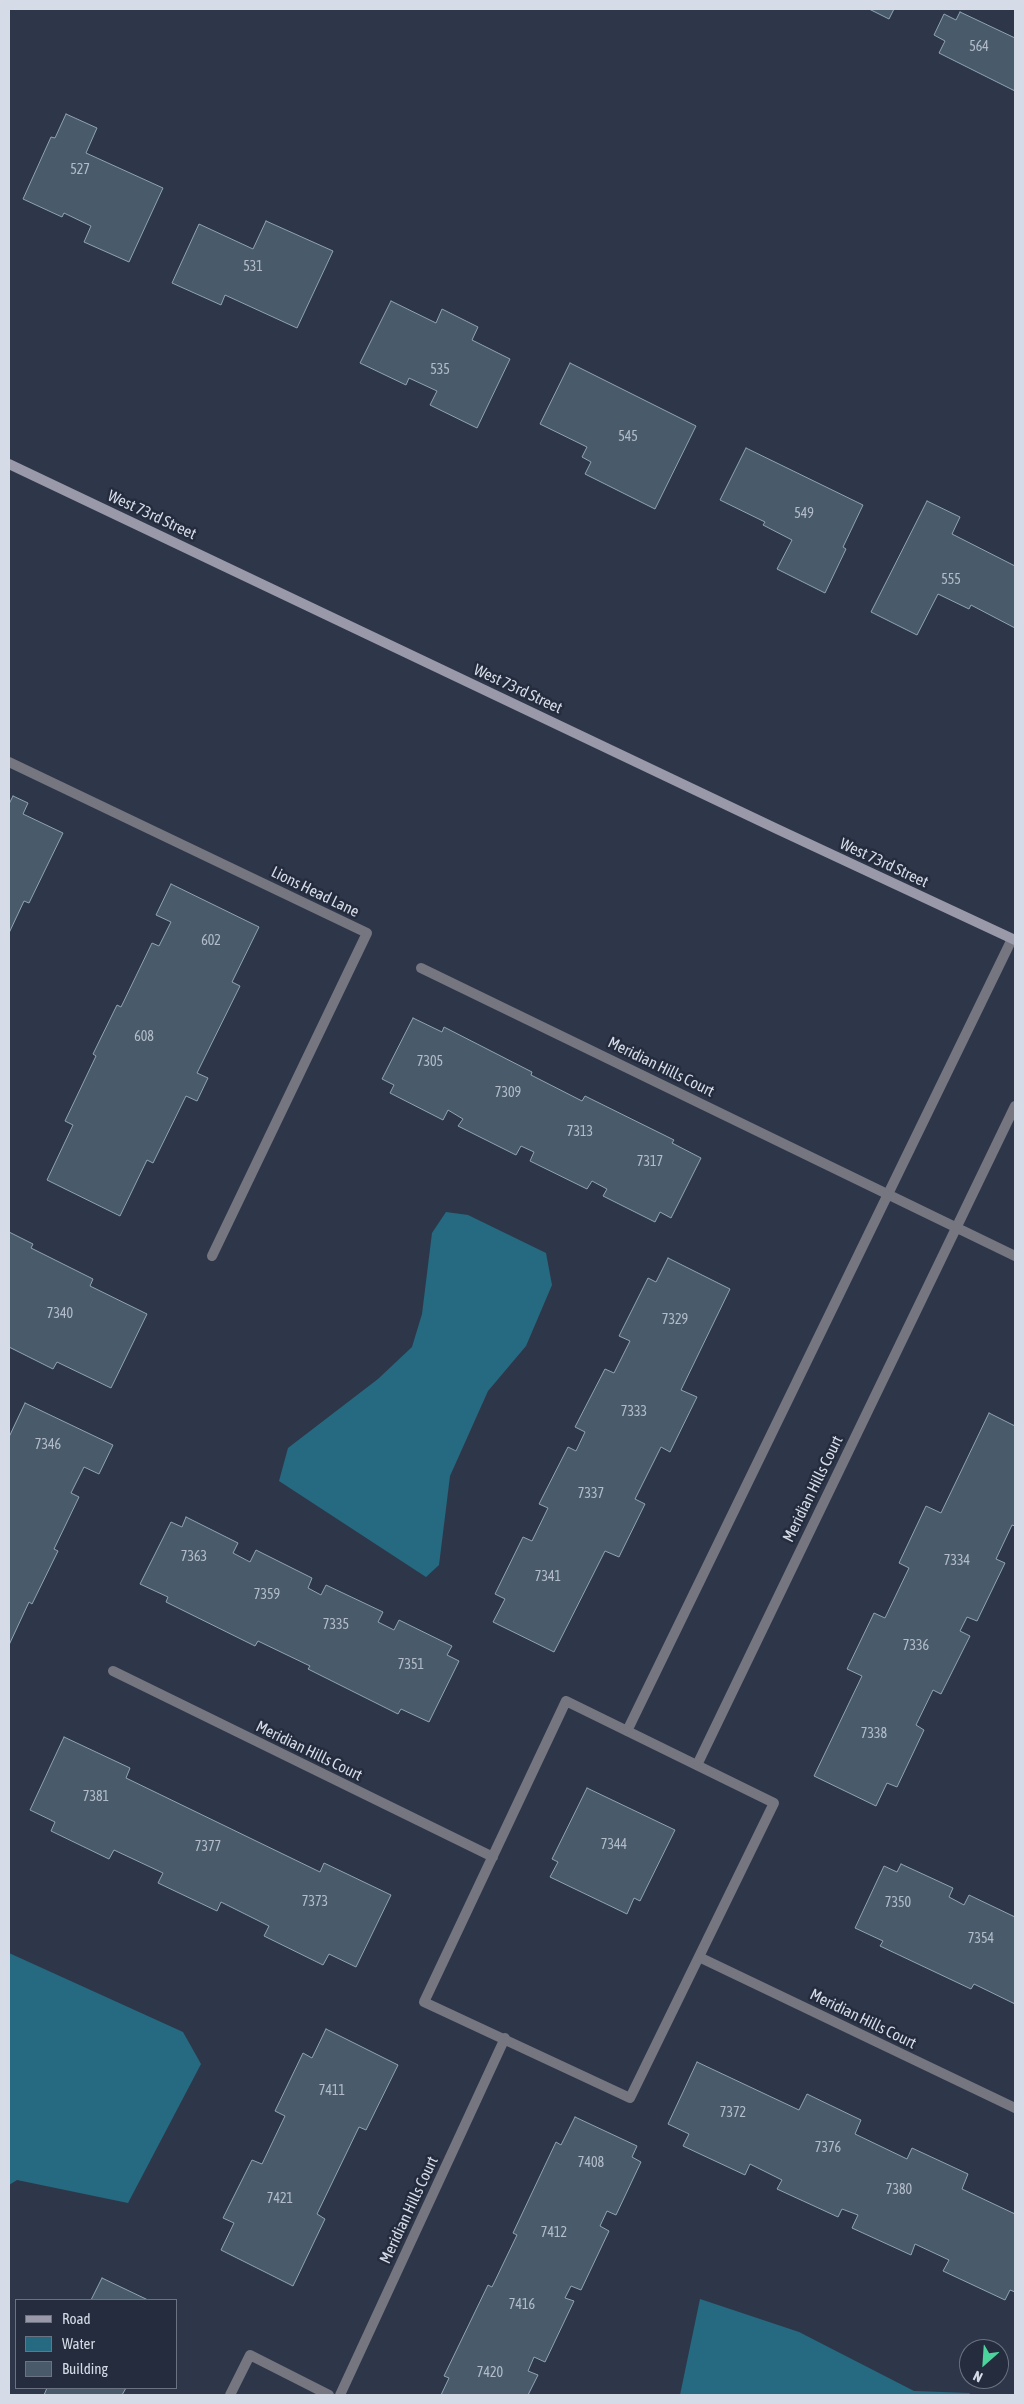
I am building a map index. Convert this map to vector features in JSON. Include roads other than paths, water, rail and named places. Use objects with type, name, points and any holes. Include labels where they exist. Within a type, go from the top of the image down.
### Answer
[{"type":"main road","name":"West 73rd Street","points":[[9,464],[750,816],[1014,939]]},
{"type":"street","name":"Lions Head Lane","points":[[9,762],[367,933],[212,1256]]},
{"type":"street","points":[[628,1731],[888,1194],[1014,939]]},
{"type":"street","name":"Meridian Hills Court","points":[[421,968],[1015,1256]]},
{"type":"street","name":"Meridian Hills Court","points":[[697,1765],[1015,1106]]},
{"type":"street","name":"Meridian Hills Court","points":[[113,1671],[493,1857]]},
{"type":"street","points":[[566,1701],[628,1731],[774,1803],[630,2098],[505,2038],[424,2002],[566,1701]]},
{"type":"street","name":"Meridian Hills Court","points":[[698,1957],[1015,2108]]},
{"type":"street","name":"Meridian Hills Court","points":[[340,2395],[505,2038]]},
{"type":"street","points":[[230,2395],[250,2355],[329,2395]]},
{"type":"water","points":[[446,1212],[468,1215],[546,1253],[552,1285],[526,1346],[488,1391],[450,1476],[439,1565],[426,1577],[279,1481],[288,1448],[378,1379],[412,1347],[422,1314],[432,1233]]},
{"type":"water","points":[[9,1953],[183,2032],[201,2064],[128,2203],[17,2180],[9,2185]]},
{"type":"water","points":[[700,2299],[799,2332],[914,2391],[970,2393],[969,2395],[680,2395]]}]
